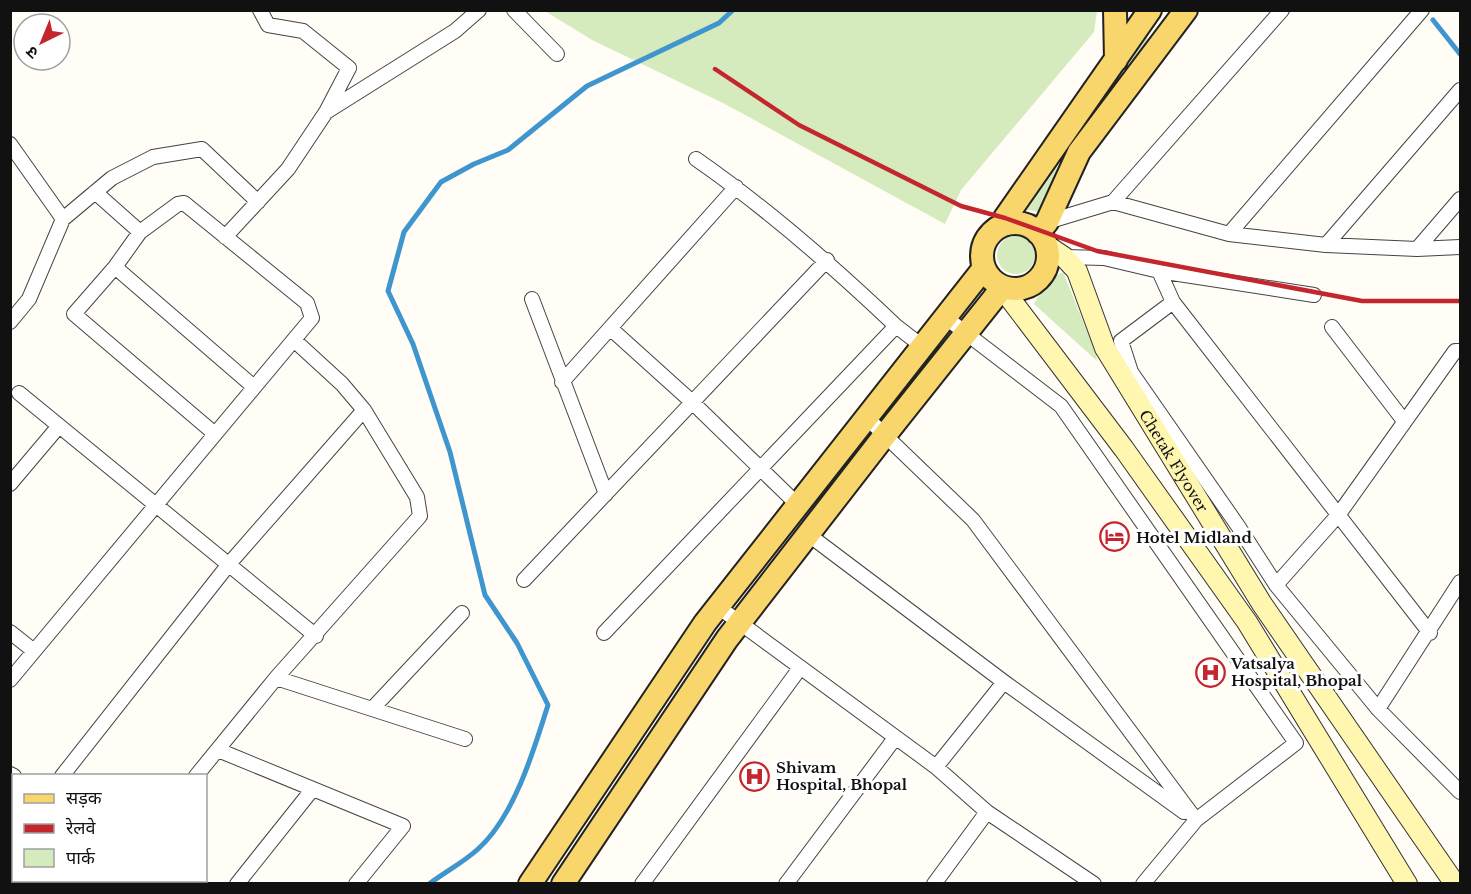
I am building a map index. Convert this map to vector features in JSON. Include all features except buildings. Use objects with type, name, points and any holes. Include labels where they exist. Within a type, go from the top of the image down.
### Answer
[{"type":"main road","points":[[1115,10],[1116,60]]},
{"type":"main road","points":[[1049,239],[1028,226],[1016,223],[1003,225],[992,232],[985,243],[982,255],[984,268],[989,277],[1002,288],[1027,287],[1038,280],[1045,270],[1049,239],[1079,152],[1183,11]]},
{"type":"main road","points":[[1003,225],[1005,218],[1148,12],[1166,37]]},
{"type":"main road","name":"Chetak Flyover","points":[[1049,239],[1077,271],[1105,348],[1262,604],[1304,661],[1455,884]]},
{"type":"main road","points":[[530,884],[717,606],[984,268]]},
{"type":"main road","points":[[563,884],[740,623],[1002,288]]},
{"type":"main road","name":"Chetak Flyover","points":[[1002,288],[1110,431],[1247,622],[1407,884]]},
{"type":"street","points":[[225,237],[288,169],[323,116],[350,68],[303,31],[268,25],[260,10]]},
{"type":"street","points":[[323,116],[455,32],[479,10]]},
{"type":"street","points":[[514,10],[557,54]]},
{"type":"street","points":[[1049,239],[1113,202],[1282,10]]},
{"type":"street","points":[[1229,234],[1422,10]]},
{"type":"street","points":[[1326,245],[1461,90]]},
{"type":"street","points":[[10,144],[63,219]]},
{"type":"street","points":[[10,322],[29,299],[63,219],[112,177],[153,157],[202,148],[258,202]]},
{"type":"street","points":[[696,159],[736,187],[827,260],[896,326],[922,346]]},
{"type":"street","points":[[562,382],[736,187]]},
{"type":"street","points":[[95,192],[140,232]]},
{"type":"street","points":[[1417,249],[1461,199]]},
{"type":"street","points":[[1113,202],[1229,234],[1326,245],[1417,249],[1461,247]]},
{"type":"street","points":[[10,680],[312,318],[307,303],[184,203],[172,207],[140,232],[115,267],[74,314],[215,434]]},
{"type":"street","points":[[1049,239],[1104,258],[1159,271],[1314,295]]},
{"type":"street","points":[[524,580],[691,401],[827,260]]},
{"type":"street","points":[[115,267],[254,387]]},
{"type":"street","points":[[1159,271],[1173,303],[1430,633]]},
{"type":"street","points":[[532,299],[606,494]]},
{"type":"street","points":[[1173,303],[1120,341],[1131,372],[1232,516],[1276,585],[1378,709],[1461,792]]},
{"type":"street","points":[[945,317],[1060,406],[1296,743],[1196,820],[1143,884]]},
{"type":"street","points":[[604,633],[896,326]]},
{"type":"street","points":[[1332,327],[1404,421]]},
{"type":"street","points":[[610,328],[691,401],[797,504]]},
{"type":"street","points":[[198,774],[276,678],[316,636],[420,516],[417,497],[363,410],[342,384],[294,340]]},
{"type":"street","points":[[1276,585],[1339,514],[1455,351],[1461,351]]},
{"type":"street","points":[[18,393],[316,636]]},
{"type":"street","points":[[64,774],[229,564],[363,410]]},
{"type":"street","points":[[866,417],[973,520],[1196,820]]},
{"type":"street","points":[[10,484],[59,426]]},
{"type":"street","points":[[809,535],[1004,682],[1196,820]]},
{"type":"street","points":[[1378,709],[1430,633],[1461,582]]},
{"type":"street","points":[[717,606],[936,767],[987,812],[1092,883]]},
{"type":"street","points":[[372,709],[462,614]]},
{"type":"street","points":[[10,632],[34,651]]},
{"type":"street","points":[[642,884],[800,668]]},
{"type":"street","points":[[276,678],[465,739]]},
{"type":"street","points":[[936,767],[1004,682]]},
{"type":"street","points":[[786,884],[895,738]]},
{"type":"street","points":[[218,750],[404,826],[357,884]]},
{"type":"street","points":[[237,884],[312,790]]},
{"type":"street","points":[[934,884],[987,812]]},
{"type":"green space","points":[[545,11],[1097,11],[1094,32],[961,190],[945,224],[725,104],[592,40]]},
{"type":"green space","points":[[1145,35],[1150,40],[1063,151],[1048,192],[1045,213],[1023,209],[1014,201],[1019,192]]},
{"type":"green space","points":[[1016,236],[1029,242],[1035,255],[1029,268],[1016,274],[1003,268],[997,255],[1003,242]]},
{"type":"green space","points":[[1063,272],[1096,353],[1097,361],[1034,304],[1046,281]]},
{"type":"waterway","points":[[429,884],[478,849],[502,819],[521,782],[548,705],[517,643],[485,595],[450,452],[413,344],[388,291],[404,232],[441,182],[474,164],[508,150],[587,86],[719,23],[733,10]]},
{"type":"waterway","points":[[1433,20],[1460,54]]},
{"type":"railway","points":[[715,69],[799,125],[961,206],[1005,218],[1097,251],[1362,301],[1460,301]]},
{"type":"place","name":"Hotel Midland","points":[[1115,537]]},
{"type":"place","name":"Vatsalya Hospital, Bhopal","points":[[1210,672]]},
{"type":"place","name":"Shivam Hospital, Bhopal","points":[[755,776]]}]
